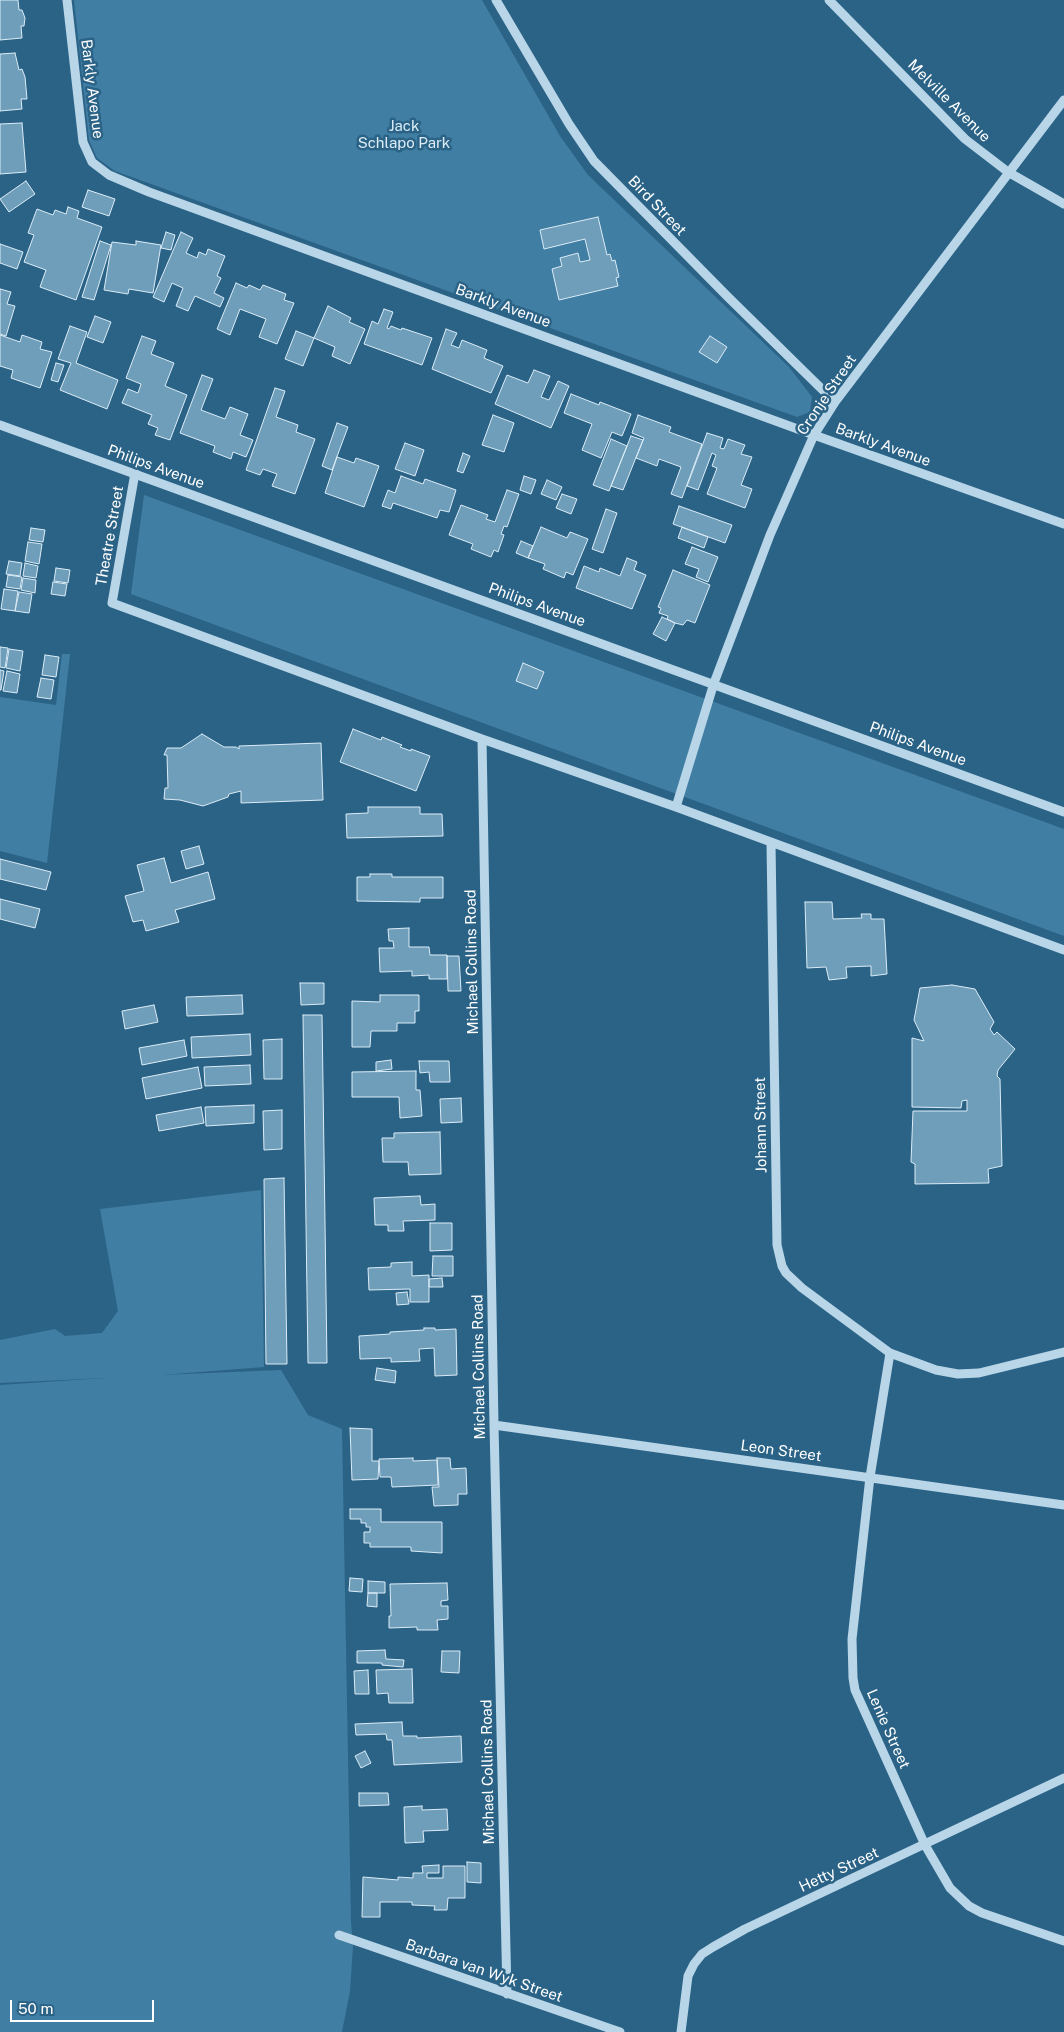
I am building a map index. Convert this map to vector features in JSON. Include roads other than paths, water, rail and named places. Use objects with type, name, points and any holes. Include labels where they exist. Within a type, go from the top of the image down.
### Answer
[{"type":"street","name":"Barkly Avenue","points":[[67,0],[83,142],[92,162],[109,175],[149,192],[814,435],[1064,524]]},
{"type":"street","name":"Bird Street","points":[[496,0],[569,124],[594,161],[835,402]]},
{"type":"street","name":"Melville Avenue","points":[[829,0],[965,139],[1008,172],[1064,204]]},
{"type":"street","name":"Cronje Street","points":[[676,806],[714,683],[774,527],[814,435],[835,402],[1064,100]]},
{"type":"street","name":"Philips Avenue","points":[[0,425],[714,683],[1064,812]]},
{"type":"street","name":"Theatre Street","points":[[135,473],[112,603],[482,739]]},
{"type":"street","points":[[482,739],[676,806],[771,843],[1064,950]]},
{"type":"street","name":"Michael Collins Road","points":[[482,739],[494,1425],[507,1994]]},
{"type":"street","name":"Johann Street","points":[[771,843],[778,1255],[782,1266],[790,1279],[890,1353],[936,1370],[958,1374],[1002,1368],[1064,1352]]},
{"type":"street","name":"Lenie Street","points":[[890,1353],[870,1477],[852,1639],[853,1678],[860,1702],[925,1845],[950,1888],[969,1906],[982,1913],[1064,1941]]},
{"type":"street","name":"Leon Street","points":[[494,1425],[1064,1505]]},
{"type":"street","name":"Hetty Street","points":[[681,2032],[688,1976],[702,1954],[745,1929],[1064,1778]]},
{"type":"street","name":"Barbara van Wyk Street","points":[[339,1935],[620,2032]]},
{"type":"park label","name":"Jack Schlapo Park","points":[[404,134]]}]
